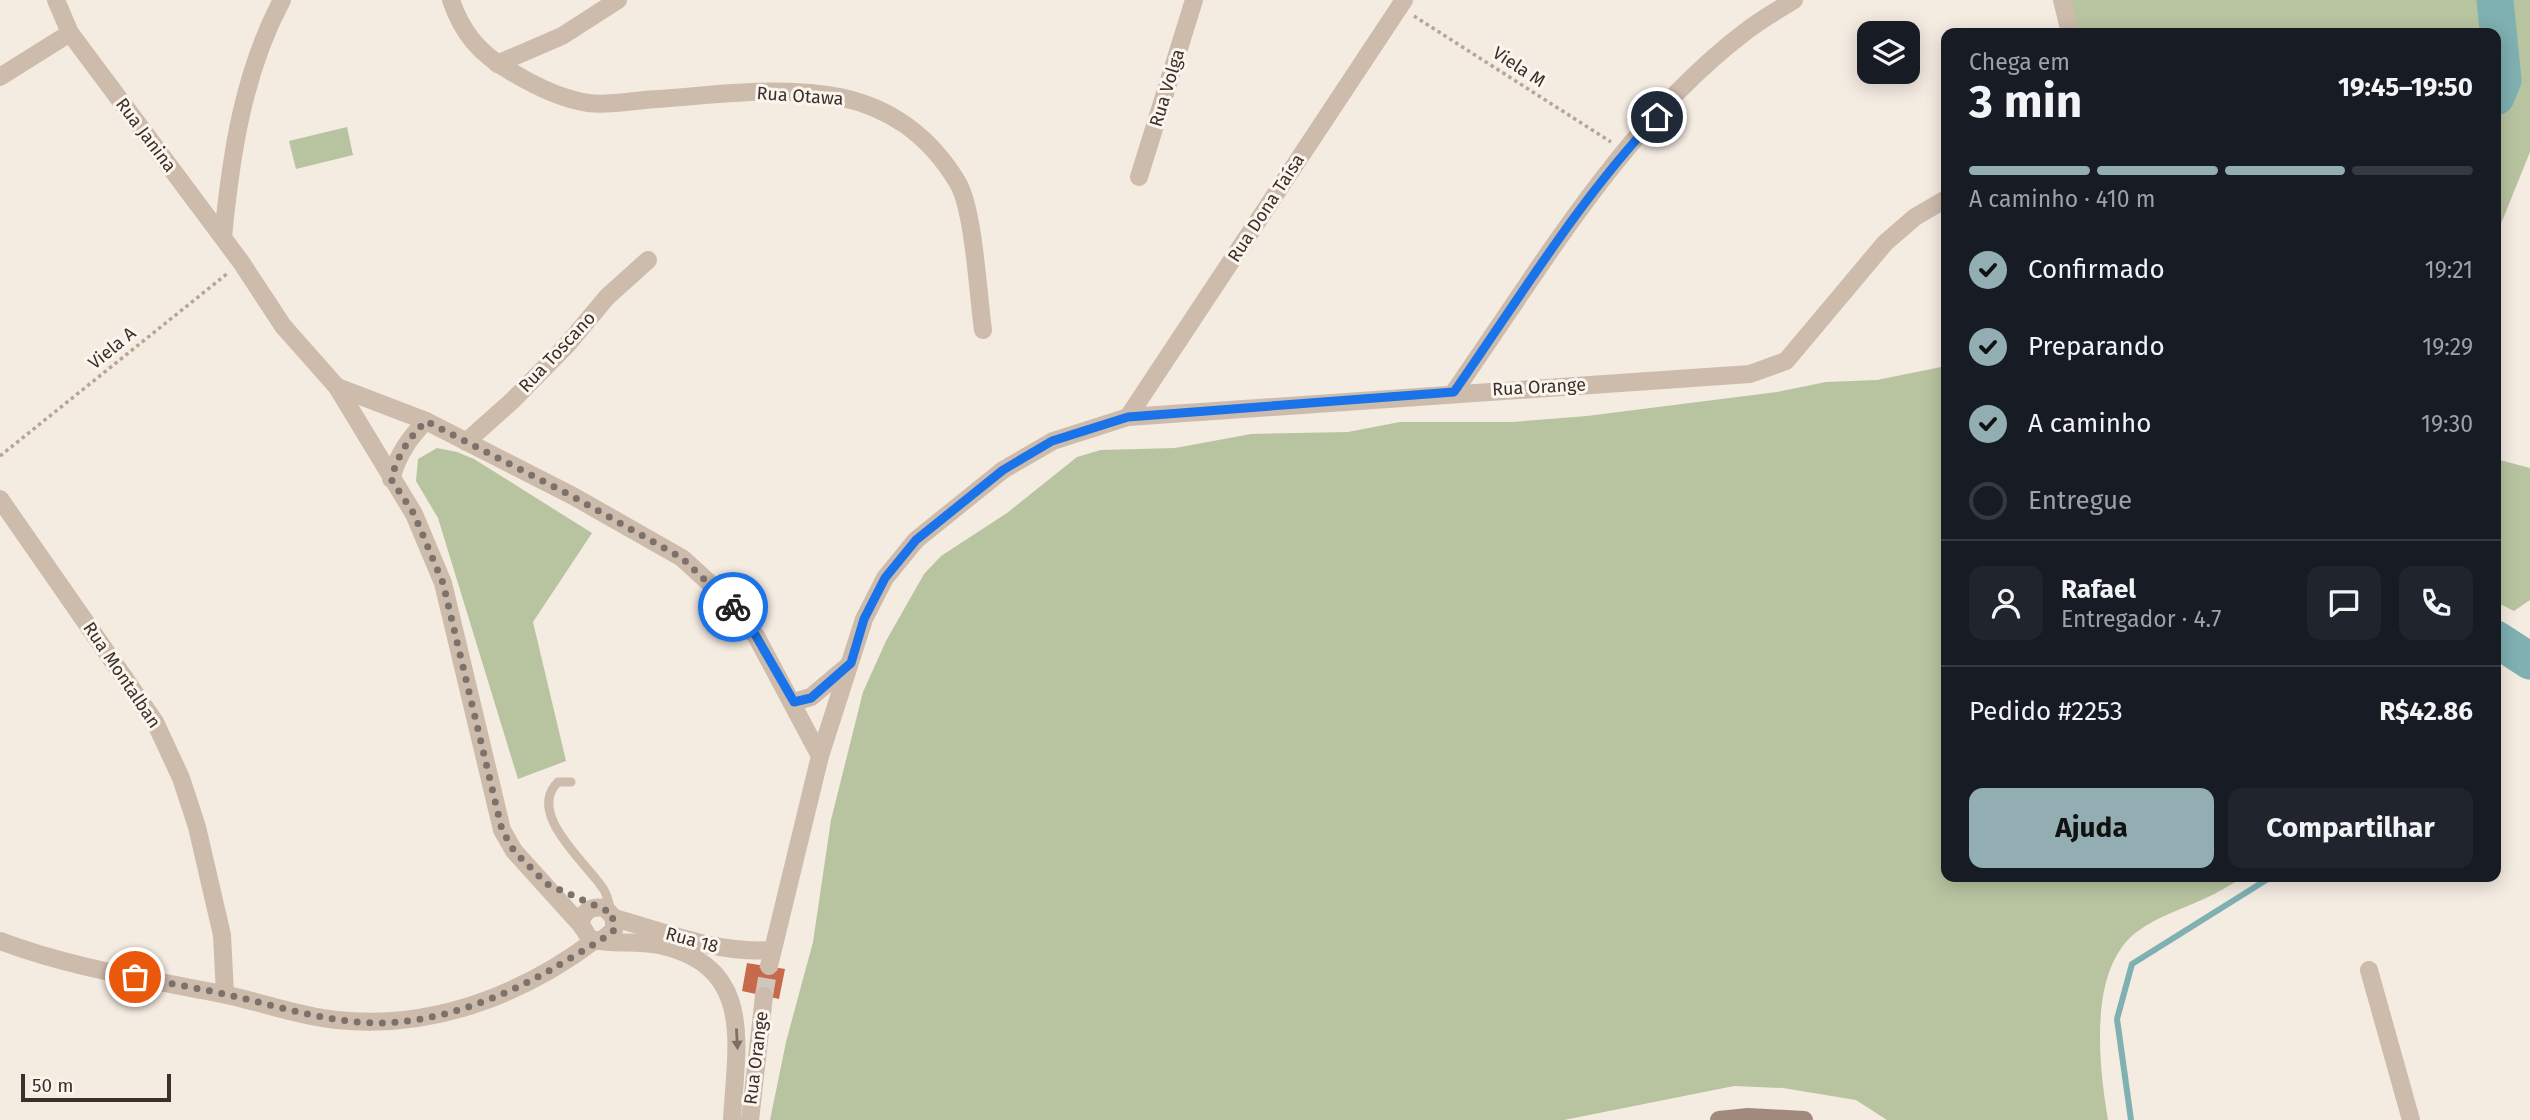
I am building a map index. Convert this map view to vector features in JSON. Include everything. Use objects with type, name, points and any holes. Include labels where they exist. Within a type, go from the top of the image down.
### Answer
[{"type":"main road","points":[[1719,1120],[1748,1117],[1804,1120]]},
{"type":"street","name":"Rua Janina","points":[[56,0],[70,33],[242,262],[283,326],[337,387]]},
{"type":"street","points":[[223,237],[228,183],[243,105],[264,35],[282,0]]},
{"type":"street","name":"Rua Otawa","points":[[451,0],[456,16],[474,47],[497,64],[555,94],[590,103],[754,92],[826,95],[867,103],[898,118],[929,145],[959,186],[971,231],[983,330]]},
{"type":"street","points":[[497,64],[562,36],[618,0]]},
{"type":"street","name":"Rua Volga","points":[[1139,177],[1194,0]]},
{"type":"street","points":[[1454,392],[1624,151],[1700,70],[1745,31],[1794,0]]},
{"type":"street","points":[[2062,0],[2069,28]]},
{"type":"street","name":"Rua Dona Taísa","points":[[1128,417],[1402,3]]},
{"type":"street","points":[[0,77],[70,33]]},
{"type":"street","name":"Rua Orange","points":[[770,958],[820,756],[864,619],[880,588],[916,540],[1003,470],[1052,441],[1128,417],[1454,392],[1750,374],[1786,360],[1885,243],[1915,217],[1941,202]]},
{"type":"street","name":"Rua Toscano","points":[[466,442],[512,401],[567,345],[607,297],[648,260]]},
{"type":"street","points":[[337,387],[426,421],[572,496],[682,558],[726,598],[756,636],[794,702],[820,756]]},
{"type":"street","points":[[337,387],[414,514],[443,583],[502,830],[514,851],[590,934]]},
{"type":"street","points":[[391,479],[397,458],[410,437],[426,421]]},
{"type":"street","name":"Rua Montalban","points":[[0,499],[155,722],[166,744],[197,827],[222,935],[225,994]]},
{"type":"street","points":[[794,702],[811,698],[851,663]]},
{"type":"street","points":[[0,941],[27,951],[112,973],[225,994],[334,1020],[377,1023],[458,1010],[506,994],[549,971],[590,934],[614,930],[607,913],[547,884]]},
{"type":"street","points":[[590,934],[583,915],[607,913]]},
{"type":"street","name":"Rua 18","points":[[607,913],[700,944],[770,958]]},
{"type":"street","name":"Rua 18","points":[[590,934],[659,945],[702,959],[718,975]]},
{"type":"street","points":[[2370,970],[2411,1120]]},
{"type":"street","name":"Rua Orange","points":[[718,975],[728,992],[736,1026],[738,1066],[732,1120]]},
{"type":"street","name":"Rua Orange","points":[[750,1120],[764,996]]},
{"type":"lane","points":[[571,782],[558,782],[552,787],[549,797],[552,817],[574,855],[604,890],[607,913]]},
{"type":"path","name":"Viela M","points":[[1402,3],[1624,151]]},
{"type":"path","name":"Viela A","points":[[0,456],[242,262]]},
{"type":"green space","points":[[2067,0],[2483,0],[2487,28],[2077,28]]},
{"type":"green space","points":[[2510,0],[2530,0],[2530,152],[2501,224],[2501,115],[2507,105],[2514,80],[2516,55]]},
{"type":"green space","points":[[347,127],[353,155],[296,169],[289,141]]},
{"type":"green space","points":[[1941,367],[1941,882],[2235,882],[2145,926],[2122,948],[2111,969],[2104,993],[2101,1019],[2100,1046],[2108,1120],[1887,1120],[1856,1100],[1783,1088],[1734,1086],[1564,1120],[770,1120],[786,1042],[813,942],[831,820],[863,692],[886,641],[924,574],[941,556],[1007,513],[1077,457],[1101,450],[1175,448],[1251,434],[1348,432],[1400,422],[1512,422],[1587,416],[1777,392],[1826,382],[1877,380]]},
{"type":"green space","points":[[437,448],[474,459],[592,533],[533,622],[566,761],[518,779],[438,518],[416,481],[418,459]]},
{"type":"green space","points":[[2501,460],[2530,468],[2530,600],[2514,611],[2501,604]]},
{"type":"building","points":[[747,963],[785,969],[779,999],[742,991]]},
{"type":"waterway","points":[[2495,0],[2498,28]]},
{"type":"waterway","points":[[2501,60],[2501,85]]},
{"type":"waterway","points":[[2501,642],[2530,661]]},
{"type":"waterway","points":[[2131,1120],[2117,1019],[2132,964],[2263,882]]},
{"type":"tunnel","points":[[764,996],[769,966]]},
{"type":"way so far","points":[[135,977],[225,994],[334,1020],[377,1023],[458,1010],[506,994],[572,958],[595,940],[607,938],[614,930],[612,913],[547,884],[514,851],[502,830],[443,583],[414,514],[391,479],[397,458],[410,437],[426,421],[572,496],[682,558],[733,607]]},
{"type":"route","points":[[733,607],[756,636],[794,702],[811,698],[851,663],[864,619],[885,578],[916,540],[1003,470],[1052,441],[1128,417],[1454,392],[1594,191],[1624,151],[1657,117]]}]
